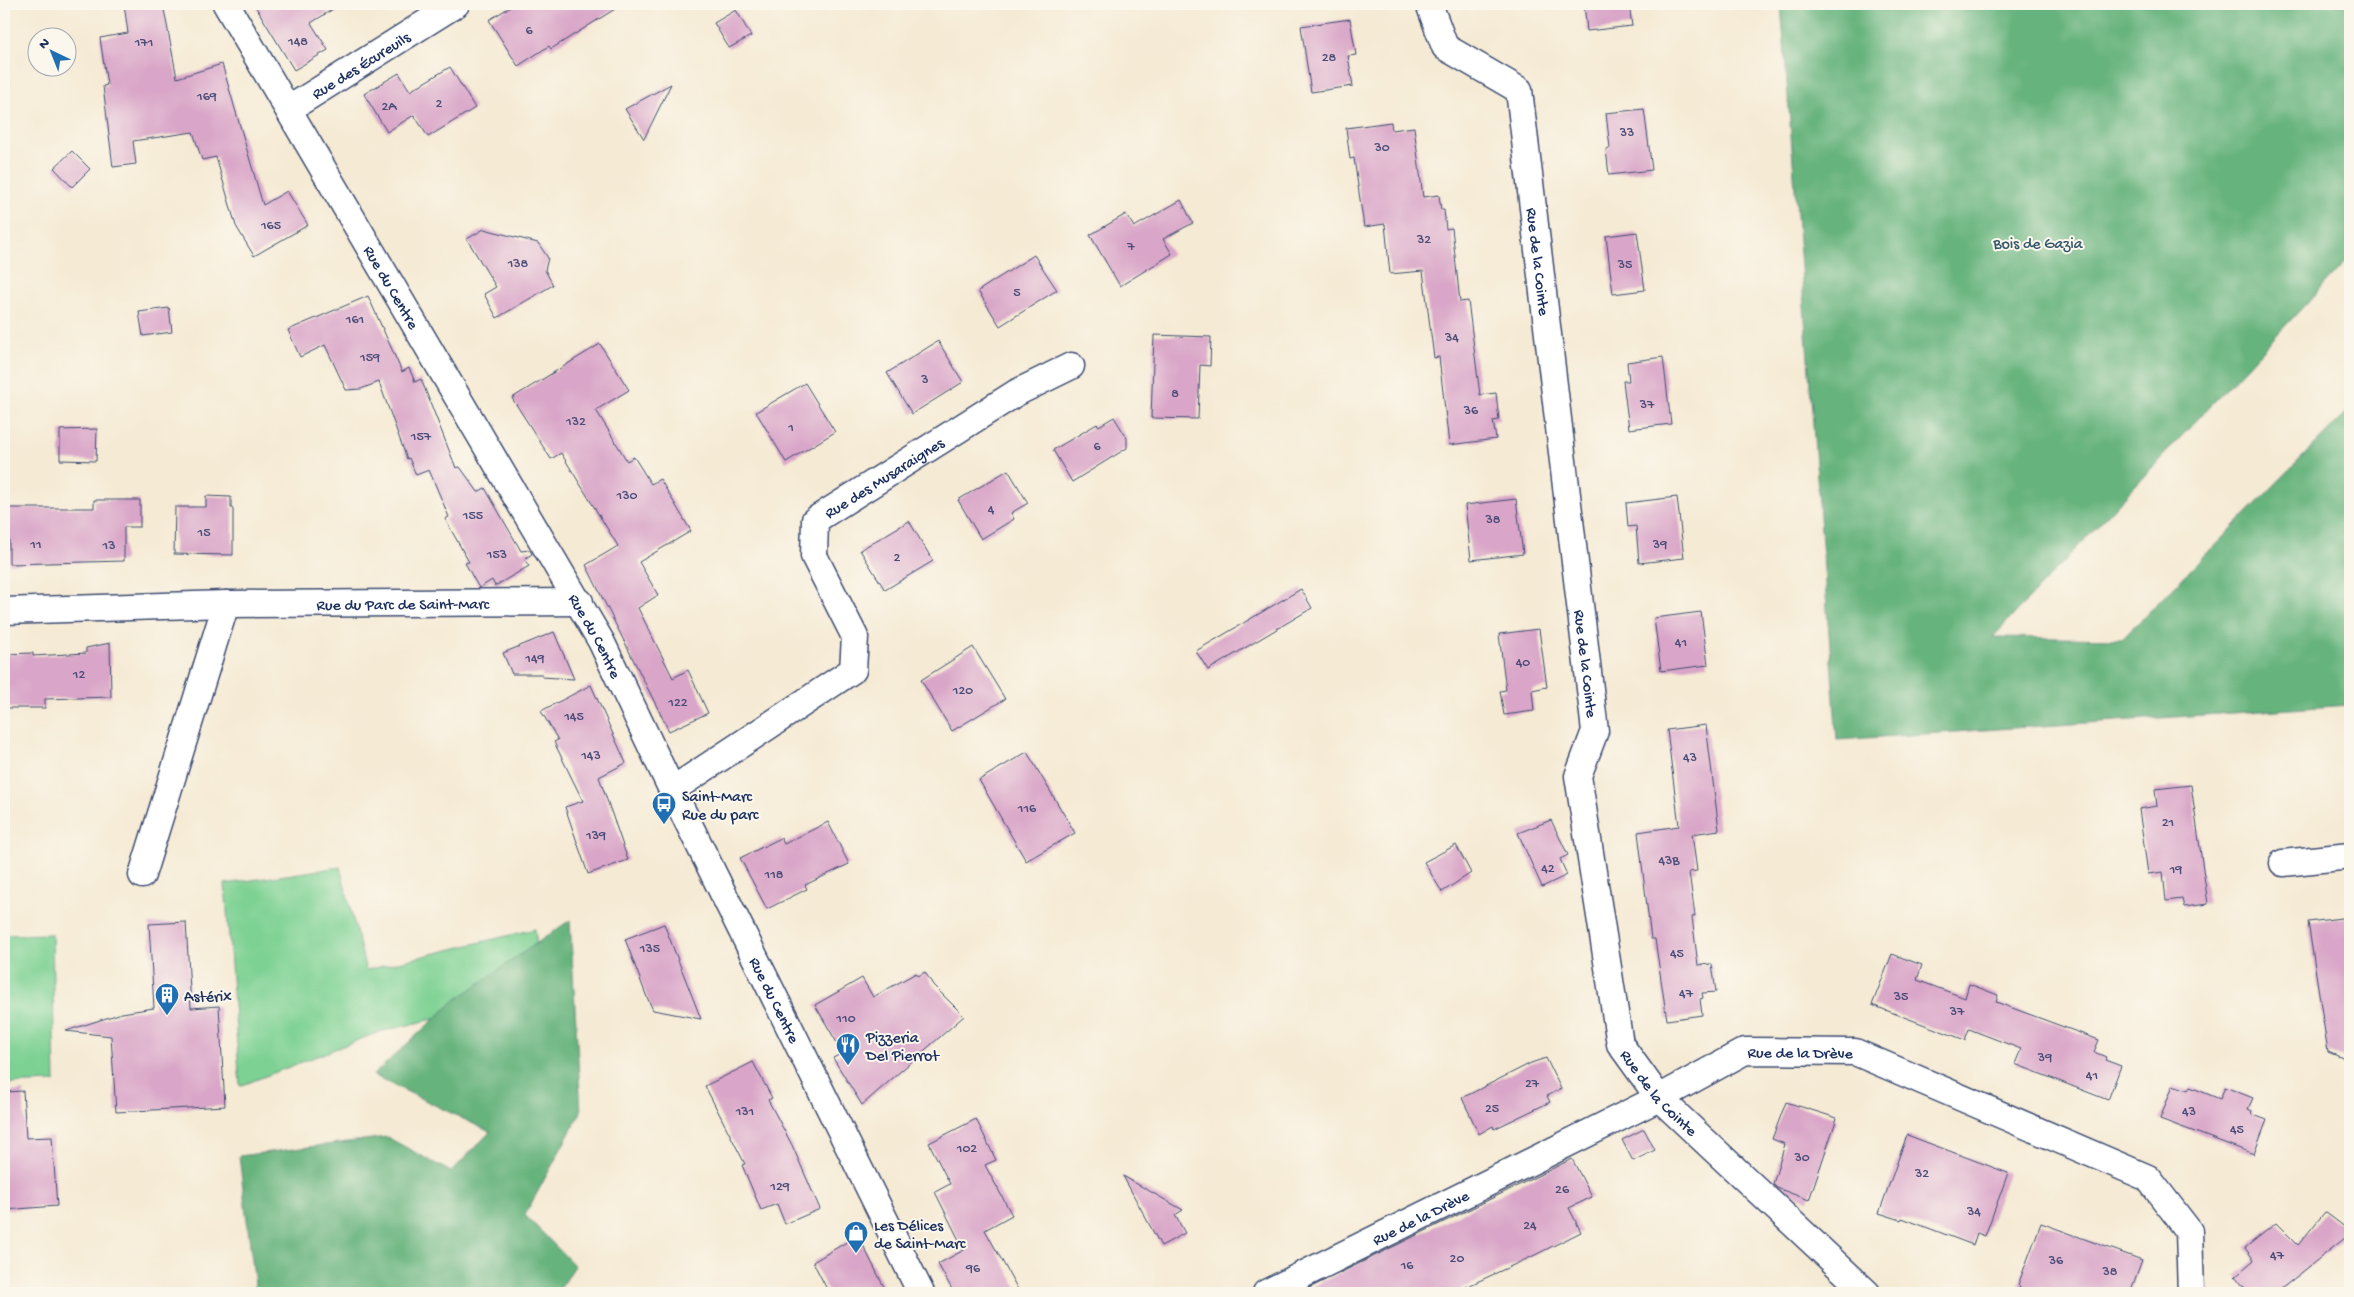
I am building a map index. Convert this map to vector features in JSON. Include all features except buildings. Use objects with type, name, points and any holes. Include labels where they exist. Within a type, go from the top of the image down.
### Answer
[{"type":"street","name":"Rue du Centre","points":[[226,4],[580,602],[601,641],[672,790],[921,1293]]},
{"type":"street","name":"Rue des Écureuils","points":[[289,108],[456,4]]},
{"type":"street","name":"Rue de la Cointe","points":[[1429,4],[1446,47],[1519,90],[1595,731],[1578,776],[1620,1044],[1659,1098],[1867,1293]]},
{"type":"street","name":"Rue des Musaraignes","points":[[672,790],[854,670],[856,637],[814,556],[815,520],[1016,393],[1070,366]]},
{"type":"street","name":"Rue du Parc de Saint-Marc","points":[[4,611],[226,604],[580,602]]},
{"type":"street","points":[[142,875],[226,604]]},
{"type":"street","points":[[2283,863],[2350,856]]},
{"type":"street","name":"Rue de la Drève","points":[[1266,1293],[1659,1098],[1746,1051],[1855,1052],[2148,1178],[2188,1231],[2191,1293]]},
{"type":"green space","name":"Bois de Gazia","points":[[1781,4],[2350,4],[2350,257],[1993,637],[2122,639],[2350,409],[2350,705],[1837,740]]},
{"type":"green space","points":[[340,867],[366,970],[535,929],[542,993],[379,1032],[240,1086],[225,884]]},
{"type":"green space","points":[[570,920],[581,1112],[525,1215],[575,1266],[557,1293],[256,1293],[239,1156],[387,1137],[451,1172],[490,1132],[373,1075],[454,1001]]},
{"type":"green space","points":[[52,934],[55,1082],[4,1084],[4,935]]},
{"type":"place","name":"Saint-Marc Rue du parc","points":[[664,825]]},
{"type":"place","name":"Astérix","points":[[167,1016]]},
{"type":"place","name":"Pizzeria Del Pierrot","points":[[848,1066]]},
{"type":"place","name":"Les Délices de Saint-Marc","points":[[856,1254]]}]
